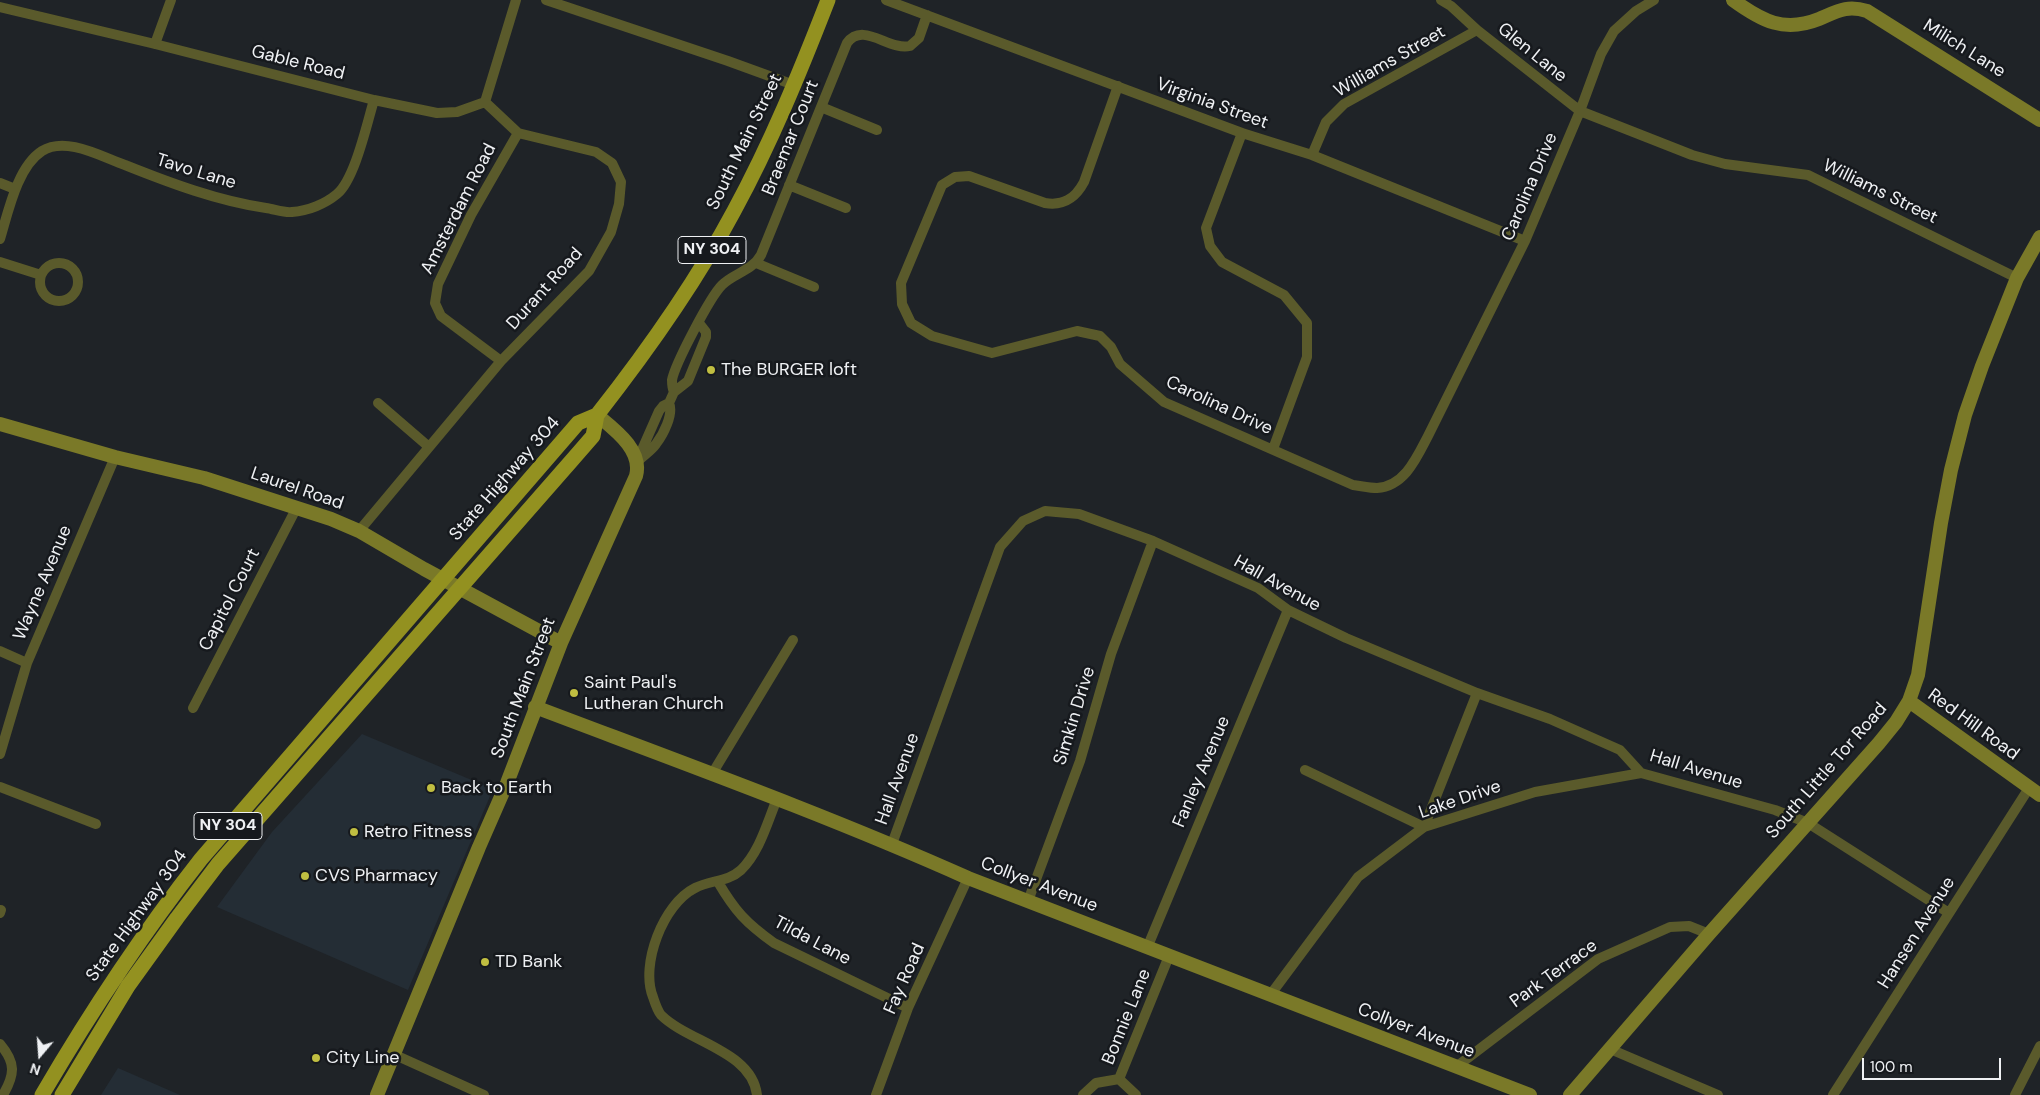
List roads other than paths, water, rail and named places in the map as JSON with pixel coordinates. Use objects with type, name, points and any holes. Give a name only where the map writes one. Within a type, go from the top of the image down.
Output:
[{"type":"main road","name":"South Main Street","points":[[597,415],[656,338],[702,268],[754,173],[794,85],[828,0]]},
{"type":"main road","name":"State Highway 304","points":[[42,1095],[111,982],[180,886],[232,821],[578,423],[597,415]]},
{"type":"main road","name":"State Highway 304","points":[[62,1095],[128,986],[197,891],[273,800],[461,589],[593,436],[597,415]]},
{"type":"street","points":[[155,44],[172,0]]},
{"type":"street","points":[[485,102],[516,0]]},
{"type":"street","points":[[546,0],[794,85]]},
{"type":"street","name":"Virginia Street","points":[[886,0],[1242,133],[1312,155],[1525,241]]},
{"type":"street","name":"Glen Lane","points":[[1442,0],[1580,111]]},
{"type":"street","name":"Carolina Drive","points":[[1118,86],[1084,182],[1078,192],[1069,200],[1057,204],[1040,202],[969,176],[955,177],[942,185],[901,283],[902,304],[911,323],[932,336],[992,353],[1077,331],[1100,336],[1111,347],[1120,364],[1164,402],[1353,485],[1378,488],[1399,480],[1412,465],[1428,436],[1525,241],[1580,111],[1601,54],[1614,31],[1636,11],[1654,0]]},
{"type":"street","name":"Milich Lane","points":[[1733,0],[1747,10],[1776,24],[1794,25],[1816,20],[1842,9],[1854,7],[1867,11],[2040,120]]},
{"type":"street","name":"Gable Road","points":[[0,7],[374,100],[437,113],[457,112],[485,102]]},
{"type":"street","name":"Braemar Court","points":[[756,264],[763,251],[845,46],[852,37],[864,34],[896,47],[910,46],[919,38],[927,15]]},
{"type":"street","name":"Williams Street","points":[[1312,155],[1326,122],[1344,104],[1477,30]]},
{"type":"street","name":"Tavo Lane","points":[[0,239],[15,189],[28,166],[42,151],[60,146],[82,149],[171,183],[250,206],[292,212],[317,207],[338,193],[351,172],[374,100]]},
{"type":"street","name":"Durant Road","points":[[360,531],[501,361],[589,271],[611,232],[619,204],[621,182],[612,163],[596,152],[518,133],[485,102]]},
{"type":"street","points":[[821,107],[877,130]]},
{"type":"street","name":"Williams Street","points":[[1580,111],[1692,155],[1725,164],[1808,175],[2017,278]]},
{"type":"street","name":"Amsterdam Road","points":[[501,361],[441,316],[435,303],[438,284],[471,215],[518,133]]},
{"type":"street","points":[[1242,133],[1206,228],[1210,246],[1222,262],[1284,295],[1307,323],[1307,357],[1273,450]]},
{"type":"street","points":[[0,183],[15,189]]},
{"type":"street","points":[[789,185],[846,208]]},
{"type":"street","name":"South Little Tor Road","points":[[1570,1095],[1896,722],[1910,701],[1918,675],[1951,470],[1965,415],[2017,278],[2040,237]]},
{"type":"street","points":[[0,262],[41,275]]},
{"type":"street","points":[[674,392],[673,377],[691,337],[712,297],[733,277],[756,264],[814,287]]},
{"type":"street","points":[[597,415],[624,440],[637,461],[652,449],[659,439],[671,413],[669,403],[674,392],[688,381],[705,341],[706,332],[699,323]]},
{"type":"street","points":[[378,403],[429,448]]},
{"type":"street","name":"Laurel Road","points":[[0,424],[115,457],[204,478],[331,519],[360,531],[442,579],[561,643]]},
{"type":"street","name":"Wayne Avenue","points":[[0,754],[27,662],[115,457]]},
{"type":"street","name":"South Main Street","points":[[377,1095],[507,783],[561,643],[636,476],[637,461]]},
{"type":"street","name":"Capitol Court","points":[[193,708],[297,507]]},
{"type":"street","name":"Hall Avenue","points":[[892,844],[1000,548],[1023,521],[1046,511],[1079,514],[1153,541],[1258,588],[1288,610],[1346,638],[1477,694],[1550,718],[1620,750],[1641,773],[1776,810],[1808,823],[1949,913]]},
{"type":"street","name":"Simkin Drive","points":[[1028,901],[1080,760],[1111,654],[1153,541]]},
{"type":"street","name":"Fanley Avenue","points":[[1147,948],[1288,610]]},
{"type":"street","points":[[712,774],[794,640]]},
{"type":"street","points":[[0,651],[27,662]]},
{"type":"street","points":[[1305,770],[1424,827],[1477,694]]},
{"type":"street","name":"Red Hill Road","points":[[1910,701],[2036,790]]},
{"type":"street","name":"Collyer Avenue","points":[[535,707],[777,799],[892,844],[968,878],[1530,1095]]},
{"type":"street","name":"Lake Drive","points":[[1271,994],[1358,877],[1424,827],[1535,792],[1641,773]]},
{"type":"street","points":[[0,787],[96,824]]},
{"type":"street","name":"Hansen Avenue","points":[[1833,1095],[1949,913],[2036,790]]},
{"type":"street","points":[[757,1095],[751,1076],[738,1062],[678,1028],[660,1013],[649,986],[651,956],[662,926],[677,903],[695,888],[718,882],[740,871],[755,852],[777,799]]},
{"type":"street","name":"Fay Road","points":[[876,1095],[908,1008],[968,878]]},
{"type":"street","name":"Tilda Lane","points":[[718,882],[733,908],[755,929],[774,943],[908,1008]]},
{"type":"street","name":"Park Terrace","points":[[1456,1067],[1598,959],[1670,927],[1689,926],[1709,934]]},
{"type":"street","name":"Bonnie Lane","points":[[1083,1095],[1096,1083],[1120,1079],[1169,956]]},
{"type":"street","points":[[0,1044],[10,1058],[12,1069],[10,1081],[3,1095]]},
{"type":"street","points":[[2016,1095],[2040,1046]]},
{"type":"street","points":[[1610,1049],[1718,1095]]},
{"type":"street","points":[[393,1054],[484,1095]]},
{"type":"street","points":[[1120,1079],[1136,1095]]},
{"type":"place","name":"The BURGER loft","points":[[711,370]]},
{"type":"place","name":"Saint Paul's Lutheran Church","points":[[574,693]]},
{"type":"place","name":"Back to Earth","points":[[431,788]]},
{"type":"place","name":"Retro Fitness","points":[[354,832]]},
{"type":"place","name":"CVS Pharmacy","points":[[305,876]]},
{"type":"place","name":"TD Bank","points":[[485,962]]},
{"type":"place","name":"City Line","points":[[316,1058]]}]
